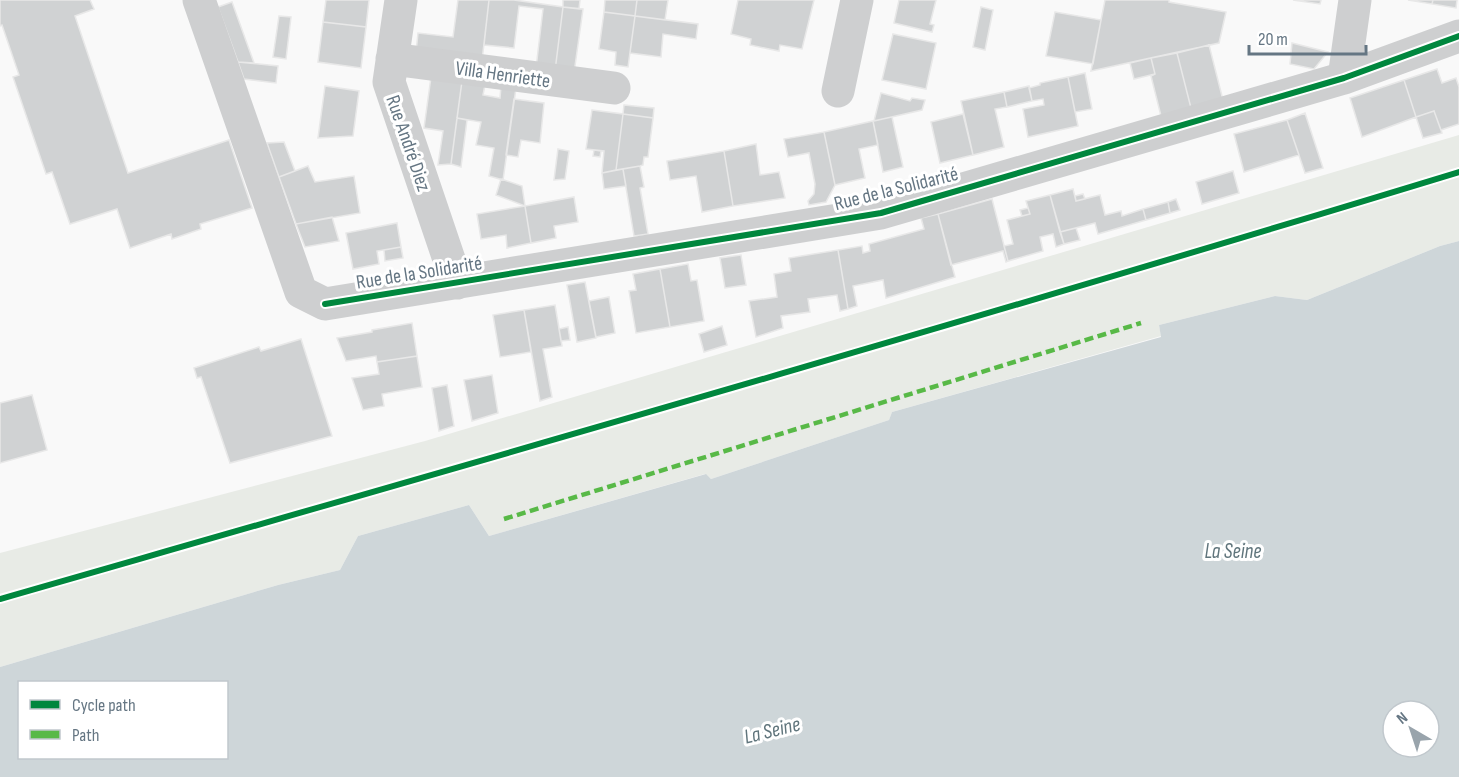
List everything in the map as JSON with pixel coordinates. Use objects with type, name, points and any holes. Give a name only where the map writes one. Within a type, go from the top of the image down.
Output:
[{"type":"street","name":"Rue de la Solidarité","points":[[199,0],[302,292],[324,304],[880,213],[1344,78],[1459,36]]},
{"type":"street","name":"Rue André Diez","points":[[401,0],[388,82],[457,283]]},
{"type":"street","points":[[838,91],[857,0]]},
{"type":"street","points":[[1344,78],[1355,0]]},
{"type":"street","name":"Villa Henriette","points":[[392,59],[614,88]]},
{"type":"shaded area","points":[[1459,135],[1459,241],[1440,246],[1307,300],[1275,296],[1159,325],[1161,336],[892,412],[889,420],[711,479],[705,474],[489,536],[469,505],[358,536],[340,570],[278,585],[0,667],[0,553],[425,441]]},
{"type":"water","name":"La Seine","points":[[1459,241],[1459,777],[0,777],[0,667],[278,585],[340,570],[358,536],[469,505],[489,536],[706,474],[711,479],[889,420],[892,412],[1161,337],[1159,325],[1275,296],[1307,300],[1440,246]]},
{"type":"building","points":[[0,0],[90,0],[94,9],[75,16],[128,173],[229,140],[252,208],[200,224],[201,229],[172,239],[171,234],[130,248],[117,209],[70,224],[52,172],[46,174],[13,77],[19,75],[2,25],[0,26]]},
{"type":"building","points":[[326,0],[369,0],[366,27],[323,22]]},
{"type":"building","points":[[458,0],[489,0],[482,61],[416,52],[418,33],[453,37]]},
{"type":"building","points":[[489,0],[514,0],[563,7],[555,71],[536,68],[543,9],[519,6],[514,48],[484,45]]},
{"type":"building","points":[[563,0],[580,0],[579,9],[563,7]]},
{"type":"building","points":[[605,0],[637,0],[635,16],[604,12]]},
{"type":"building","points":[[637,0],[668,0],[665,20],[635,16]]},
{"type":"building","points":[[738,0],[814,0],[802,49],[780,45],[779,51],[750,45],[751,39],[731,34]]},
{"type":"building","points":[[899,0],[936,0],[930,24],[934,25],[932,32],[894,23]]},
{"type":"building","points":[[1105,0],[1169,0],[1169,2],[1226,12],[1219,43],[1091,71]]},
{"type":"building","points":[[1293,0],[1321,0],[1320,4]]},
{"type":"building","points":[[1408,0],[1433,0],[1432,4]]},
{"type":"building","points":[[1433,0],[1457,0],[1456,8],[1432,4]]},
{"type":"building","points":[[232,2],[254,63],[238,62],[218,7]]},
{"type":"building","points":[[563,7],[583,9],[574,73],[555,71]]},
{"type":"building","points":[[981,7],[993,10],[985,50],[973,47]]},
{"type":"building","points":[[604,12],[635,16],[628,67],[615,65],[616,52],[599,49]]},
{"type":"building","points":[[1055,12],[1101,20],[1093,64],[1046,56]]},
{"type":"building","points":[[279,16],[291,17],[286,59],[273,57]]},
{"type":"building","points":[[635,16],[698,24],[696,39],[663,34],[661,57],[630,53]]},
{"type":"building","points":[[323,22],[366,27],[361,68],[318,62]]},
{"type":"building","points":[[893,34],[936,43],[926,89],[882,80]]},
{"type":"building","points":[[1292,43],[1328,52],[1314,69],[1290,64]]},
{"type":"building","points":[[1209,45],[1223,100],[1191,108],[1177,53]]},
{"type":"building","points":[[1177,53],[1191,108],[1161,116],[1151,76],[1155,74],[1151,58]]},
{"type":"building","points":[[1151,58],[1155,74],[1134,79],[1130,63]]},
{"type":"building","points":[[238,62],[278,66],[276,83],[244,79]]},
{"type":"building","points":[[1437,69],[1442,83],[1456,78],[1459,87],[1459,124],[1441,130],[1434,111],[1416,117],[1404,80]]},
{"type":"building","points":[[1085,73],[1092,109],[1075,112],[1068,77]]},
{"type":"building","points":[[431,77],[462,81],[451,164],[438,165],[443,131],[424,128]]},
{"type":"building","points":[[1068,77],[1078,126],[1028,137],[1023,109],[1044,105],[1043,99],[1032,101],[1029,88],[1040,85],[1040,83]]},
{"type":"building","points":[[1404,80],[1416,117],[1362,137],[1350,98]]},
{"type":"building","points":[[462,81],[485,85],[483,95],[500,98],[501,86],[516,88],[503,180],[489,176],[494,148],[476,145],[481,122],[457,118]]},
{"type":"building","points":[[325,86],[359,91],[353,136],[318,138]]},
{"type":"building","points":[[1029,86],[1032,101],[1007,107],[1004,92]]},
{"type":"building","points":[[1004,92],[1007,107],[995,109],[1004,147],[973,155],[961,101]]},
{"type":"building","points":[[881,93],[910,101],[912,98],[925,100],[922,110],[874,121]]},
{"type":"building","points":[[514,99],[544,103],[540,143],[521,140],[518,157],[506,155]]},
{"type":"building","points":[[624,105],[654,108],[653,118],[623,114]]},
{"type":"building","points":[[592,110],[623,114],[616,170],[602,173],[604,151],[586,149]]},
{"type":"building","points":[[1434,111],[1442,133],[1423,138],[1416,117]]},
{"type":"building","points":[[1305,113],[1323,168],[1305,173],[1287,120]]},
{"type":"building","points":[[623,114],[653,118],[648,157],[644,157],[643,165],[616,170]]},
{"type":"building","points":[[963,114],[973,155],[940,163],[931,122]]},
{"type":"building","points":[[892,117],[903,167],[883,172],[873,121]]},
{"type":"building","points":[[457,118],[467,120],[461,167],[451,164]]},
{"type":"building","points":[[1287,120],[1299,155],[1244,172],[1234,134]]},
{"type":"building","points":[[873,121],[878,145],[859,149],[865,178],[835,185],[824,132]]},
{"type":"building","points":[[824,132],[835,185],[826,202],[809,205],[808,201],[814,194],[815,184],[809,153],[788,157],[784,139]]},
{"type":"building","points":[[284,142],[295,171],[279,177],[267,143]]},
{"type":"building","points":[[756,144],[760,175],[779,172],[785,198],[733,206],[724,151]]},
{"type":"building","points":[[558,149],[569,151],[565,179],[554,180]]},
{"type":"building","points":[[594,150],[601,151],[600,157],[593,156]]},
{"type":"building","points":[[724,151],[733,206],[702,212],[696,176],[670,180],[667,161]]},
{"type":"building","points":[[308,166],[315,182],[354,176],[360,213],[296,224],[279,177]]},
{"type":"building","points":[[640,166],[644,187],[640,188],[648,234],[634,236],[623,169]]},
{"type":"building","points":[[623,169],[626,186],[604,189],[602,173]]},
{"type":"building","points":[[1233,171],[1239,193],[1202,204],[1196,182]]},
{"type":"building","points":[[501,179],[522,186],[525,206],[496,195]]},
{"type":"building","points":[[1073,189],[1076,201],[1100,195],[1105,215],[1121,211],[1122,216],[1143,209],[1146,220],[1098,234],[1095,223],[1060,232],[1050,195]]},
{"type":"building","points":[[1083,194],[1085,199],[1076,201],[1075,196]]},
{"type":"building","points":[[1050,195],[1064,244],[1056,247],[1053,234],[1040,237],[1043,251],[1008,261],[1004,246],[1013,244],[1007,220],[1030,214],[1026,201]]},
{"type":"building","points":[[574,197],[578,222],[554,226],[556,238],[531,243],[525,206]]},
{"type":"building","points":[[992,199],[1008,261],[1006,262],[1003,251],[951,265],[938,214]]},
{"type":"building","points":[[1176,199],[1180,210],[1170,213],[1168,202]]},
{"type":"building","points":[[1168,202],[1170,213],[1146,220],[1143,209]]},
{"type":"building","points":[[525,206],[531,243],[507,248],[506,235],[481,239],[477,214]]},
{"type":"building","points":[[1028,208],[1030,214],[1022,216],[1020,210]]},
{"type":"building","points":[[938,214],[955,277],[886,298],[883,280],[853,286],[857,306],[848,309],[838,250],[862,246],[863,253],[870,251],[869,244],[924,229],[921,218]]},
{"type":"building","points":[[332,217],[339,241],[305,247],[296,224]]},
{"type":"building","points":[[397,223],[401,247],[377,251],[379,264],[353,269],[346,233]]},
{"type":"building","points":[[1076,228],[1080,240],[1064,244],[1060,232]]},
{"type":"building","points":[[401,247],[403,258],[385,261],[384,250]]},
{"type":"building","points":[[838,250],[848,309],[840,311],[837,295],[808,299],[810,312],[781,316],[783,328],[756,337],[749,301],[777,297],[774,274],[791,271],[789,258]]},
{"type":"building","points":[[741,255],[746,285],[725,288],[720,258]]},
{"type":"building","points":[[688,264],[691,281],[697,280],[704,321],[670,327],[660,269]]},
{"type":"building","points":[[660,269],[670,327],[636,333],[629,291],[636,290],[633,274]]},
{"type":"building","points":[[585,282],[596,338],[577,342],[567,285]]},
{"type":"building","points":[[609,297],[615,333],[596,337],[589,301]]},
{"type":"building","points":[[555,305],[562,346],[543,349],[552,397],[540,401],[524,310]]},
{"type":"building","points":[[524,310],[531,352],[500,357],[493,315]]},
{"type":"building","points":[[412,323],[417,356],[377,362],[376,356],[346,361],[337,338],[372,332],[372,330]]},
{"type":"building","points":[[722,326],[727,345],[704,352],[699,334]]},
{"type":"building","points":[[568,327],[570,340],[561,341],[559,329]]},
{"type":"building","points":[[301,339],[332,436],[230,463],[201,377],[197,378],[194,368],[259,347],[261,351]]},
{"type":"building","points":[[417,356],[422,387],[382,394],[384,406],[363,410],[352,378],[379,374],[377,362]]},
{"type":"building","points":[[492,375],[498,413],[472,421],[464,380]]},
{"type":"building","points":[[447,385],[454,426],[439,431],[432,388]]},
{"type":"building","points":[[32,395],[47,450],[0,463],[0,403]]},
{"type":"marked path","points":[[504,519],[1141,323]]},
{"type":"cycle path","points":[[325,304],[881,213],[1344,78],[1459,36]]},
{"type":"cycle path","points":[[0,599],[913,335],[1459,172]]}]
